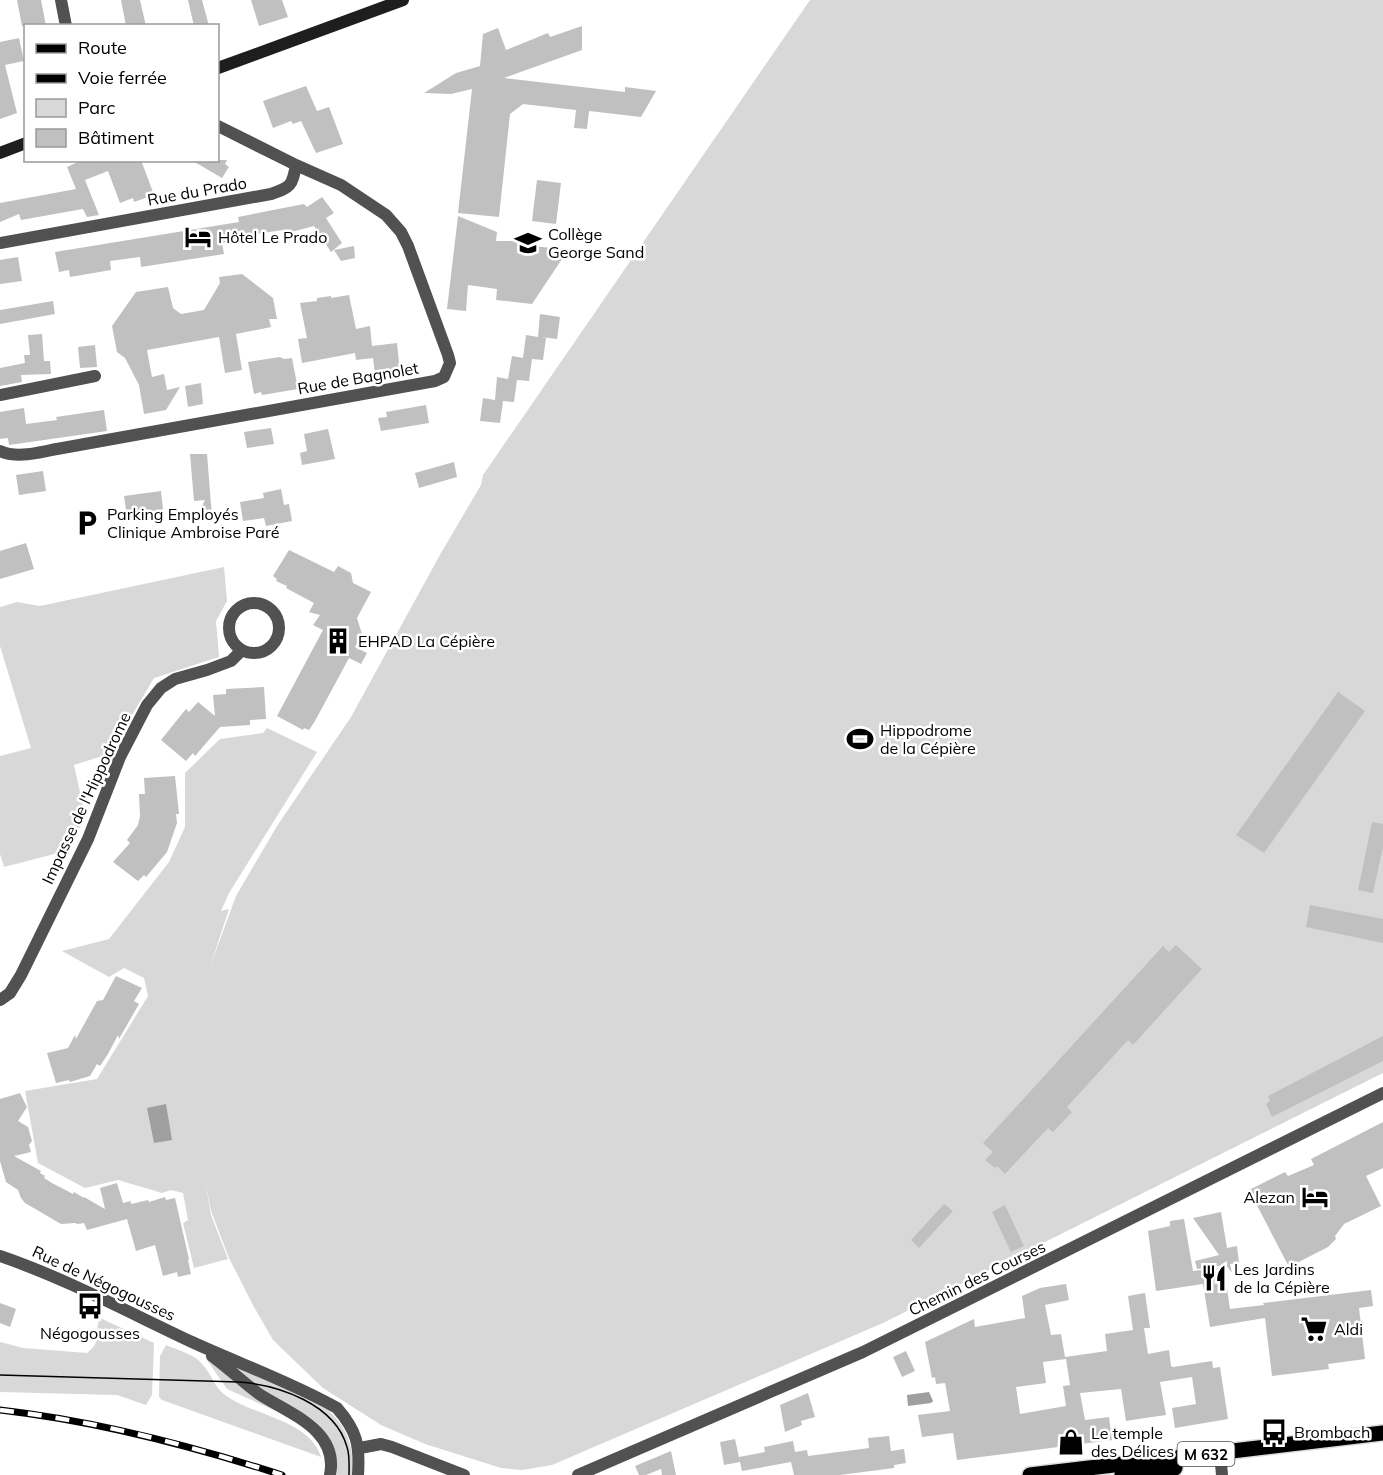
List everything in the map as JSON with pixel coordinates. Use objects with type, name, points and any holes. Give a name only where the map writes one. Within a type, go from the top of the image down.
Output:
[{"type":"main road","points":[[219,68],[403,0]]},
{"type":"main road","points":[[0,153],[24,144]]},
{"type":"main road","name":"M 632","points":[[1030,1475],[1221,1463],[1383,1433]]},
{"type":"main road","name":"M 632","points":[[1122,1475],[1383,1443]]},
{"type":"street","points":[[61,0],[66,24]]},
{"type":"street","points":[[219,126],[296,165]]},
{"type":"street","name":"Rue du Prado","points":[[0,243],[271,194],[286,189],[293,183],[296,165]]},
{"type":"street","name":"Rue de Bagnolet","points":[[0,451],[18,455],[68,447],[435,381],[444,377],[450,363],[448,355],[401,232],[386,215],[341,185],[296,165]]},
{"type":"street","points":[[0,395],[95,376]]},
{"type":"street","name":"Impasse de l'Hippodrome","points":[[253,602],[268,606],[278,617],[280,633],[272,648],[262,653],[251,654],[241,651],[229,635],[230,618],[238,607],[253,602]]},
{"type":"street","name":"Impasse de l'Hippodrome","points":[[0,1000],[10,993],[26,965],[87,839],[120,757],[147,705],[161,688],[175,679],[231,661],[241,651]]},
{"type":"street","name":"Chemin des Courses","points":[[578,1475],[863,1352],[1383,1093]]},
{"type":"street","name":"Rue de Négogousses","points":[[0,1256],[36,1268],[337,1408],[346,1418],[360,1448],[358,1475]]},
{"type":"street","name":"Rue de Négogousses","points":[[194,1343],[257,1392],[315,1428],[323,1437],[332,1457],[330,1475]]},
{"type":"street","points":[[360,1448],[381,1444],[464,1475]]},
{"type":"green space","name":"Hippodrome de la Cépière","points":[[810,0],[1383,0],[1383,1073],[883,1323],[552,1465],[522,1470],[501,1468],[425,1444],[381,1425],[323,1388],[273,1340],[229,1258],[211,1211],[205,1180],[211,1215],[228,1259],[194,1268],[183,1223],[188,1220],[183,1193],[171,1190],[162,1193],[118,1180],[85,1188],[38,1163],[25,1091],[97,1079],[148,996],[144,978],[124,968],[109,977],[62,951],[109,939],[169,862],[185,827],[185,773],[220,739],[263,733],[267,728],[317,752],[229,893],[221,911],[229,909],[210,967],[236,896],[277,826],[351,717],[481,485],[483,475]]},
{"type":"green space","points":[[224,567],[227,601],[216,621],[219,657],[154,678],[109,754],[74,765],[85,815],[70,850],[4,867],[0,854],[0,756],[31,748],[0,646],[0,607],[17,602],[40,606]]},
{"type":"green space","points":[[100,1318],[154,1343],[152,1395],[146,1405],[117,1395],[0,1392],[0,1342],[23,1348],[87,1353],[97,1340]]},
{"type":"green space","points":[[166,1345],[200,1361],[225,1395],[305,1435],[315,1445],[321,1457],[162,1400],[159,1397],[160,1356]]},
{"type":"green space","points":[[205,1357],[278,1412],[227,1389]]},
{"type":"green space","points":[[223,1358],[328,1410],[345,1431],[351,1447],[353,1475],[337,1475],[333,1445],[317,1423],[274,1400]]},
{"type":"shaded area","points":[[166,1104],[172,1140],[154,1143],[147,1108]]},
{"type":"shaded area","points":[[929,1392],[933,1401],[931,1403],[908,1406],[907,1395]]},
{"type":"building","points":[[17,0],[41,0],[46,24],[24,24],[22,26]]},
{"type":"building","points":[[121,0],[140,0],[146,24],[126,24]]},
{"type":"building","points":[[188,0],[202,0],[208,24],[194,24]]},
{"type":"building","points":[[251,0],[282,0],[288,17],[259,26]]},
{"type":"building","points":[[582,26],[582,50],[504,78],[625,92],[625,87],[656,91],[641,117],[589,111],[587,129],[574,128],[576,110],[523,104],[510,114],[499,217],[458,213],[472,89],[451,94],[424,93],[456,73],[480,66],[483,34],[498,28],[506,50],[548,33],[550,37]]},
{"type":"building","points":[[19,38],[24,61],[5,65],[17,113],[0,119],[0,42]]},
{"type":"building","points":[[306,86],[317,111],[329,107],[343,144],[316,153],[301,121],[293,124],[291,121],[273,128],[263,101]]},
{"type":"building","points":[[227,160],[225,164],[229,167],[222,178],[194,162]]},
{"type":"building","points":[[78,162],[142,162],[154,195],[134,202],[133,198],[120,203],[108,171],[85,180],[99,215],[87,217],[83,209],[21,220],[19,214],[0,222],[0,203],[76,189],[67,167]]},
{"type":"building","points":[[537,180],[561,183],[556,224],[532,221]]},
{"type":"building","points":[[322,197],[334,213],[326,218],[342,243],[331,252],[314,226],[284,234],[283,230],[242,236],[242,239],[222,243],[224,254],[141,267],[140,257],[110,261],[111,270],[70,277],[69,270],[59,272],[55,252],[239,222],[238,217],[304,204],[307,207]]},
{"type":"building","points":[[458,216],[497,232],[496,241],[517,241],[525,245],[568,250],[532,304],[496,300],[497,289],[468,285],[466,311],[447,309]]},
{"type":"building","points":[[354,246],[355,258],[341,261],[334,250]]},
{"type":"building","points":[[18,257],[22,281],[0,284],[0,260]]},
{"type":"building","points":[[242,274],[273,298],[277,319],[269,319],[271,327],[236,334],[242,370],[225,373],[219,337],[147,350],[152,377],[164,374],[167,390],[180,387],[166,410],[144,414],[139,385],[125,358],[117,352],[112,326],[136,292],[168,287],[173,308],[181,314],[204,310],[220,283],[219,277]]},
{"type":"building","points":[[349,295],[356,329],[370,326],[372,346],[397,343],[400,372],[375,375],[373,358],[356,360],[355,353],[302,363],[298,339],[307,338],[300,303],[317,301],[317,298]]},
{"type":"building","points":[[53,301],[55,314],[0,324],[0,310]]},
{"type":"building","points":[[540,314],[560,317],[557,339],[541,337],[546,338],[543,360],[532,359],[529,381],[517,380],[514,402],[503,401],[500,423],[480,421],[483,398],[495,400],[497,377],[508,379],[512,356],[523,358],[526,335],[538,337]]},
{"type":"building","points":[[42,334],[44,361],[50,361],[51,374],[21,375],[22,382],[0,386],[0,368],[25,363],[24,355],[30,355],[28,335]]},
{"type":"building","points":[[95,345],[97,367],[80,368],[78,347]]},
{"type":"building","points":[[280,357],[292,358],[298,389],[262,395],[261,392],[254,394],[248,362]]},
{"type":"building","points":[[201,383],[203,404],[188,407],[185,386]]},
{"type":"building","points":[[426,405],[429,423],[381,431],[378,418],[387,417],[386,412]]},
{"type":"building","points":[[24,408],[26,424],[104,410],[107,431],[9,445],[8,438],[0,439],[0,412]]},
{"type":"building","points":[[271,428],[274,444],[247,448],[244,432]]},
{"type":"building","points":[[328,429],[335,459],[302,465],[300,453],[307,451],[304,434]]},
{"type":"building","points":[[190,454],[207,454],[212,517],[196,518],[205,500],[194,501]]},
{"type":"building","points":[[454,462],[457,477],[419,488],[415,473]]},
{"type":"building","points":[[43,471],[46,491],[19,495],[16,475]]},
{"type":"building","points":[[281,489],[284,505],[289,504],[292,521],[266,526],[264,518],[243,521],[240,502],[264,498],[263,493]]},
{"type":"building","points":[[161,491],[163,510],[127,516],[124,496]]},
{"type":"building","points":[[26,543],[34,569],[0,579],[0,551]]},
{"type":"building","name":"EHPAD La Cépière","points":[[289,550],[334,572],[338,566],[351,573],[353,583],[371,592],[357,618],[362,634],[355,647],[367,653],[361,664],[349,658],[309,730],[304,728],[303,730],[277,716],[323,630],[313,625],[320,615],[309,612],[314,603],[286,588],[287,586],[276,581],[277,579],[273,576]]},
{"type":"building","points":[[264,687],[266,719],[250,720],[250,725],[220,727],[195,756],[193,753],[186,761],[161,740],[186,709],[189,712],[198,702],[215,716],[213,695],[226,694],[226,689]]},
{"type":"building","points":[[1338,692],[1365,711],[1264,853],[1236,835]]},
{"type":"building","points":[[175,776],[179,814],[176,814],[177,823],[167,852],[146,877],[144,875],[138,881],[113,862],[130,843],[127,840],[138,825],[139,794],[145,794],[144,778]]},
{"type":"building","points":[[1372,822],[1383,824],[1383,847],[1373,893],[1358,890]]},
{"type":"building","points":[[1310,905],[1383,919],[1383,943],[1306,927]]},
{"type":"building","points":[[1176,945],[1202,969],[1133,1045],[1128,1040],[1067,1107],[1072,1112],[1053,1132],[1048,1128],[1005,1174],[997,1166],[995,1168],[985,1160],[993,1152],[983,1143],[1163,946],[1169,952]]},
{"type":"building","points":[[116,976],[142,988],[134,1001],[139,1004],[119,1039],[118,1035],[100,1066],[97,1064],[90,1076],[70,1082],[69,1080],[56,1083],[47,1053],[68,1048],[75,1035],[76,1039],[97,1001],[103,1000]]},
{"type":"building","points":[[1383,1036],[1383,1061],[1272,1117],[1266,1104],[1270,1101],[1268,1096]]},
{"type":"building","points":[[20,1093],[27,1107],[18,1121],[28,1127],[32,1141],[29,1145],[31,1152],[14,1156],[41,1171],[44,1178],[52,1183],[105,1209],[100,1188],[117,1183],[123,1203],[131,1201],[131,1204],[148,1200],[149,1202],[165,1197],[166,1200],[175,1198],[191,1274],[178,1277],[177,1272],[163,1276],[155,1245],[136,1251],[127,1219],[87,1230],[84,1223],[61,1224],[25,1203],[18,1190],[6,1182],[0,1161],[0,1099]]},
{"type":"building","name":"Alezan","points":[[1383,1122],[1383,1168],[1366,1176],[1381,1206],[1344,1224],[1335,1236],[1336,1239],[1328,1247],[1289,1267],[1249,1190],[1285,1172],[1288,1176],[1314,1165],[1311,1159]]},
{"type":"building","points":[[944,1204],[953,1211],[919,1248],[911,1240]]},
{"type":"building","points":[[1005,1205],[1024,1246],[1011,1252],[992,1212]]},
{"type":"building","points":[[1221,1212],[1227,1248],[1237,1246],[1239,1263],[1230,1264],[1232,1273],[1226,1265],[1197,1269],[1195,1261],[1219,1255],[1193,1218]]},
{"type":"building","points":[[1184,1219],[1193,1271],[1224,1267],[1230,1309],[1371,1290],[1373,1306],[1359,1308],[1365,1359],[1328,1364],[1329,1369],[1272,1376],[1265,1318],[1210,1327],[1203,1284],[1156,1291],[1148,1231],[1170,1226],[1170,1221]]},
{"type":"building","points":[[1066,1284],[1069,1300],[1045,1305],[1051,1335],[1061,1334],[1065,1357],[1107,1351],[1105,1334],[1133,1330],[1128,1296],[1145,1293],[1150,1328],[1144,1328],[1148,1354],[1169,1350],[1173,1367],[1212,1361],[1213,1368],[1220,1367],[1228,1419],[1175,1428],[1172,1408],[1196,1404],[1192,1377],[1160,1382],[1166,1415],[1126,1421],[1121,1389],[1080,1393],[1085,1420],[1109,1417],[1112,1440],[957,1460],[953,1433],[922,1437],[918,1415],[950,1411],[945,1383],[936,1384],[935,1377],[932,1378],[925,1342],[974,1319],[975,1327],[1025,1318],[1022,1296],[1040,1288]],"holes":[[[1066,1359],[1070,1385],[1063,1386],[1066,1406],[1020,1414],[1016,1387],[1046,1383],[1043,1362]]]},
{"type":"building","points":[[0,1303],[16,1309],[10,1327],[0,1323]]},
{"type":"building","points":[[906,1351],[915,1371],[902,1377],[893,1357]]},
{"type":"building","points":[[808,1393],[815,1417],[801,1421],[802,1425],[785,1432],[780,1405]]},
{"type":"building","points":[[889,1436],[891,1451],[904,1449],[906,1463],[894,1465],[894,1468],[840,1475],[794,1475],[791,1462],[742,1471],[739,1457],[765,1452],[764,1447],[793,1441],[795,1452],[807,1450],[808,1456],[869,1448],[868,1438]]},
{"type":"building","points":[[735,1439],[740,1462],[724,1465],[720,1442]]},
{"type":"building","points":[[671,1451],[676,1475],[662,1475],[661,1469],[646,1475],[639,1475],[635,1466]]},
{"type":"tram line","points":[[0,1375],[239,1382],[271,1387],[304,1400],[331,1419],[341,1432],[347,1447],[349,1475]]},
{"type":"railway","points":[[0,1410],[107,1427],[142,1435],[282,1475]]},
{"type":"place","name":"Hôtel Le Prado","points":[[198,237]]},
{"type":"place","name":"Collège George Sand","points":[[528,243]]},
{"type":"place","name":"Parking Employés Clinique Ambroise Paré","points":[[87,523]]},
{"type":"place","name":"EHPAD La Cépière","points":[[338,641]]},
{"type":"place","name":"Hippodrome de la Cépière","points":[[860,739]]},
{"type":"place","name":"Alezan","points":[[1315,1197]]},
{"type":"place","name":"Les Jardins de la Cépière","points":[[1214,1278]]},
{"type":"place","name":"Négogousses","points":[[90,1306]]},
{"type":"place","name":"Aldi","points":[[1314,1329]]},
{"type":"place","name":"Brombach","points":[[1274,1432]]},
{"type":"place","name":"Le temple des Délices","points":[[1071,1442]]}]
